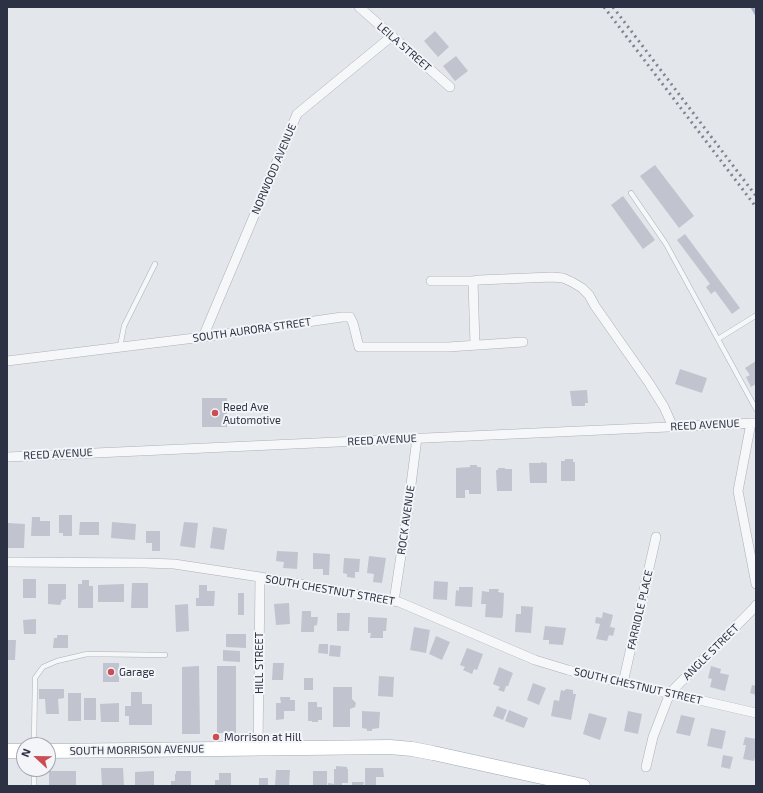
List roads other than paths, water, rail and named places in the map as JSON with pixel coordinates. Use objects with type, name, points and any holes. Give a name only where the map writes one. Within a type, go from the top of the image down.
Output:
[{"type":"main road","name":"SOUTH MORRISON AVENUE","points":[[56,751],[390,747],[433,753],[583,786]]},
{"type":"street","name":"LEILA STREET","points":[[359,7],[450,87]]},
{"type":"street","name":"NORWOOD AVENUE","points":[[203,337],[297,114],[392,36]]},
{"type":"street","points":[[431,282],[552,277],[563,278],[572,282],[582,288],[589,296],[649,383],[664,407],[673,427]]},
{"type":"street","points":[[473,281],[475,345]]},
{"type":"street","name":"SOUTH AURORA STREET","points":[[7,361],[203,337],[342,317],[350,317],[353,322],[359,346],[448,347],[523,342]]},
{"type":"street","points":[[754,423],[738,491],[756,584]]},
{"type":"street","name":"REED AVENUE","points":[[7,457],[754,423]]},
{"type":"street","name":"ROCK AVENUE","points":[[394,601],[417,438]]},
{"type":"street","name":"FARRIOLE PLACE","points":[[623,683],[656,537]]},
{"type":"street","name":"SOUTH CHESTNUT STREET","points":[[7,562],[170,564],[260,577],[399,602],[535,660],[568,670],[756,713]]},
{"type":"street","name":"HILL STREET","points":[[258,749],[260,577]]},
{"type":"street","name":"ANGLE STREET","points":[[646,767],[653,737],[670,693],[756,605]]},
{"type":"lane","points":[[631,193],[666,244],[756,408]]},
{"type":"lane","points":[[120,347],[124,326],[155,264]]},
{"type":"lane","points":[[718,339],[755,316],[756,317]]},
{"type":"lane","points":[[34,737],[35,678],[43,667],[57,661],[87,654],[165,655]]},
{"type":"waterway","points":[[752,7],[756,14]]},
{"type":"railway","points":[[604,7],[756,207]]},
{"type":"railway","points":[[613,7],[756,196]]},
{"type":"place","name":"Reed Ave Automotive","points":[[215,413]]},
{"type":"place","name":"Garage","points":[[111,672]]},
{"type":"place","name":"Morrison at Hill","points":[[216,737]]}]
